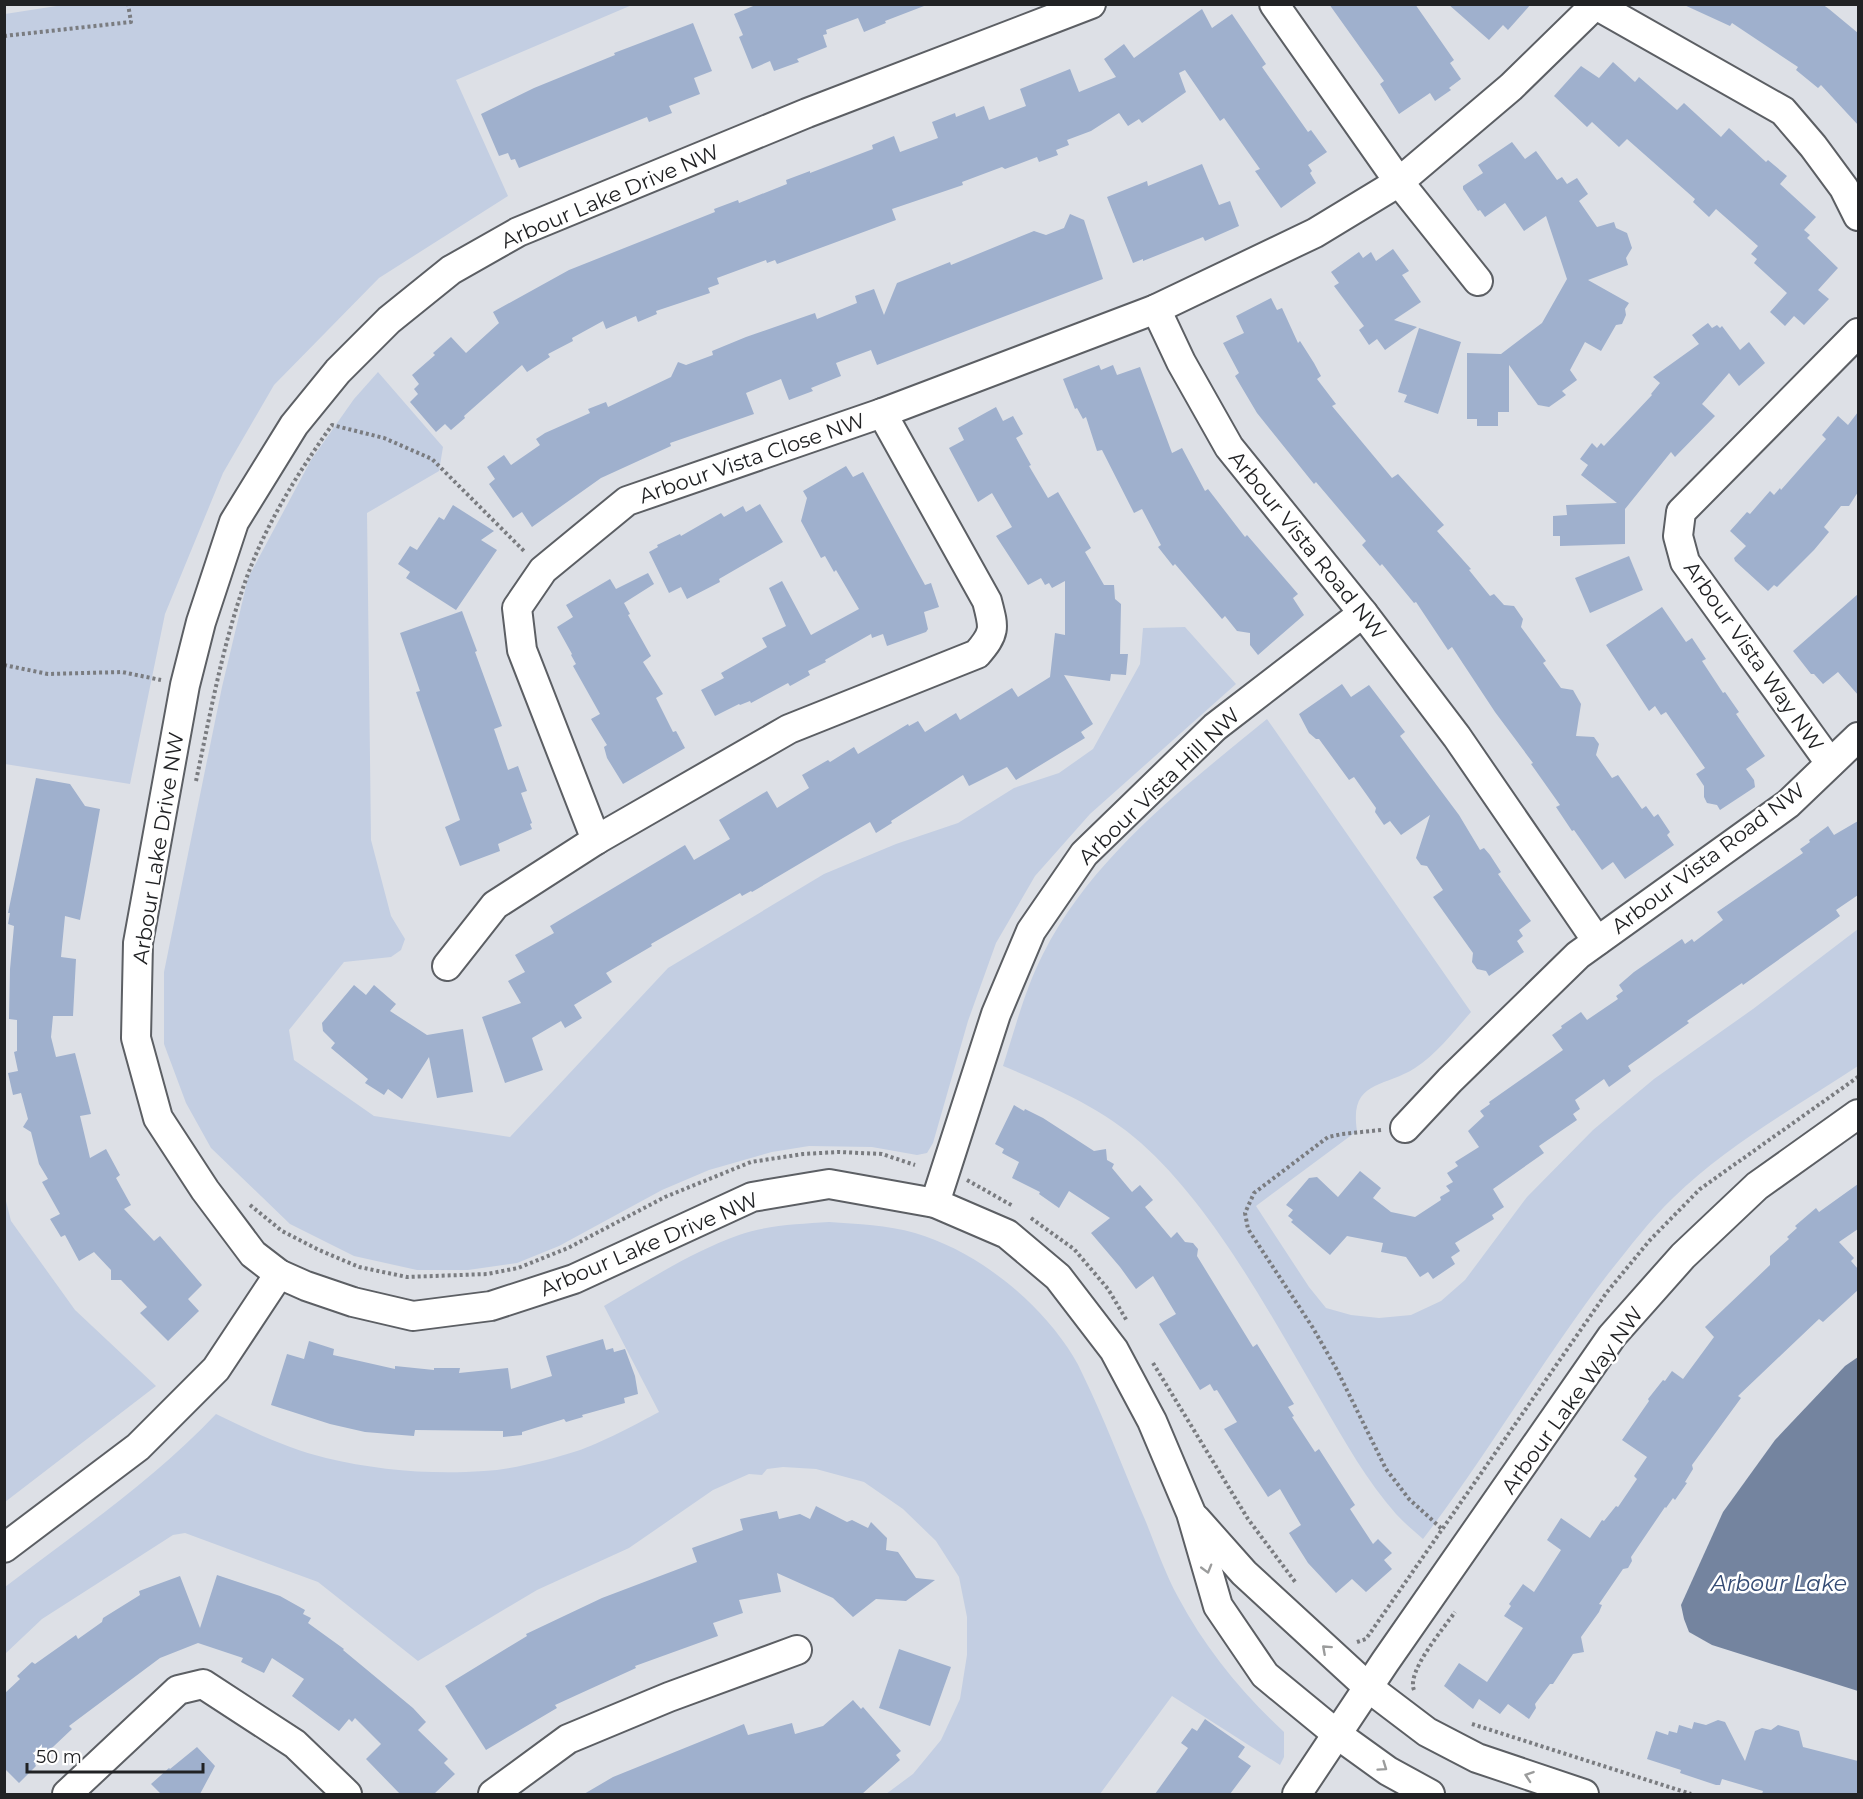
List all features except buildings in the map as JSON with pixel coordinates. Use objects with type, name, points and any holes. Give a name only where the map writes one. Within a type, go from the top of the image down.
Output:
[{"type":"street","name":"Arbour Lake Drive NW","points":[[1091,4],[807,113],[518,232],[451,270],[389,320],[338,371],[294,425],[234,522],[201,622],[185,685],[138,943],[136,1038],[158,1118],[206,1190],[253,1254],[279,1275],[353,1302],[413,1316],[491,1306],[574,1279],[752,1197],[829,1184],[934,1203],[1007,1234],[1058,1276],[1114,1350],[1152,1421],[1191,1513],[1218,1606],[1265,1675],[1338,1735],[1388,1771],[1430,1794]]},
{"type":"street","points":[[1274,4],[1399,182],[1478,281]]},
{"type":"street","points":[[1155,309],[1315,233],[1399,182],[1511,87],[1596,5],[1783,111],[1832,171],[1844,188],[1858,216]]},
{"type":"street","name":"Arbour Vista Close NW","points":[[596,840],[522,650],[517,608],[543,570],[627,501],[882,413],[1155,309]]},
{"type":"street","name":"Arbour Vista Road NW","points":[[1155,309],[1180,362],[1229,447],[1363,613],[1457,737],[1597,941],[1788,804],[1858,737]]},
{"type":"street","name":"Arbour Vista Way NW","points":[[1830,763],[1685,562],[1678,536],[1681,512],[1858,333]]},
{"type":"street","name":"Arbour Vista Close NW","points":[[447,966],[495,905],[596,840],[789,729],[977,654],[988,641],[994,625],[987,601],[882,413]]},
{"type":"street","name":"Arbour Vista Hill NW","points":[[934,1203],[996,1014],[1031,931],[1084,854],[1215,727],[1363,613]]},
{"type":"street","points":[[1405,1128],[1467,1063],[1578,955],[1597,941]]},
{"type":"street","name":"Arbour Lake Way NW","points":[[1297,1794],[1370,1688],[1385,1662],[1467,1548],[1612,1336],[1683,1256],[1757,1186],[1858,1114]]},
{"type":"street","points":[[4,1548],[138,1447],[216,1369],[279,1275]]},
{"type":"street","name":"Arbour Lake Drive NW","points":[[1191,1513],[1244,1574],[1370,1688],[1427,1732],[1477,1758],[1584,1794]]},
{"type":"street","points":[[493,1794],[568,1739],[669,1697],[797,1650]]},
{"type":"street","points":[[67,1794],[178,1690],[203,1684],[295,1744],[347,1794]]},
{"type":"path","points":[[4,36],[131,22],[128,4]]},
{"type":"path","points":[[194,792],[228,636],[244,583],[272,522],[306,463],[332,425],[384,438],[432,459],[543,570]]},
{"type":"path","points":[[4,665],[48,674],[122,672],[160,680]]},
{"type":"path","points":[[1405,1128],[1359,1131],[1328,1137],[1254,1193],[1245,1213],[1248,1229],[1313,1328],[1337,1370],[1386,1469],[1409,1499],[1467,1548]]},
{"type":"path","points":[[249,1204],[282,1231],[359,1267],[407,1277],[487,1274],[518,1268],[568,1248],[665,1197],[751,1162],[803,1154],[839,1152],[882,1154],[915,1165]]},
{"type":"path","points":[[1418,1694],[1413,1688],[1417,1669],[1455,1612]]},
{"type":"path","points":[[1466,1722],[1691,1794]]},
{"type":"shaded area","points":[[63,5],[632,5],[456,80],[508,196],[379,278],[274,385],[223,473],[165,614],[130,784],[5,764],[5,14]]},
{"type":"shaded area","points":[[378,372],[443,447],[439,471],[367,513],[371,840],[391,916],[405,939],[401,950],[391,957],[344,962],[289,1030],[294,1060],[374,1116],[510,1137],[668,968],[824,874],[896,844],[958,823],[1014,788],[1059,773],[1093,749],[1140,664],[1143,628],[1185,627],[1236,684],[1090,814],[1035,876],[996,943],[968,1021],[933,1143],[927,1153],[917,1155],[872,1147],[809,1146],[772,1152],[709,1170],[662,1190],[559,1246],[517,1263],[468,1270],[417,1270],[354,1256],[290,1224],[211,1148],[186,1103],[164,1044],[164,972],[222,687],[248,578],[311,460],[354,399]]},
{"type":"shaded area","points":[[1267,719],[1471,1012],[1431,1056],[1415,1068],[1371,1088],[1364,1094],[1358,1102],[1357,1131],[1256,1206],[1309,1287],[1326,1308],[1351,1315],[1379,1318],[1411,1315],[1441,1301],[1465,1280],[1527,1197],[1593,1130],[1654,1079],[1753,1009],[1858,929],[1858,1066],[1786,1112],[1716,1161],[1656,1216],[1584,1307],[1423,1539],[1396,1514],[1366,1475],[1241,1266],[1194,1200],[1168,1170],[1141,1143],[1110,1119],[1057,1090],[1003,1066],[1031,981],[1043,954],[1063,919],[1087,886],[1142,826]]},
{"type":"shaded area","points":[[5,1197],[11,1221],[75,1310],[156,1386],[5,1502]]},
{"type":"shaded area","points":[[829,1222],[904,1230],[938,1241],[983,1265],[1043,1316],[1076,1360],[1173,1588],[1189,1616],[1225,1669],[1284,1732],[1284,1757],[1280,1765],[1172,1696],[1100,1794],[886,1794],[913,1774],[941,1740],[960,1699],[967,1655],[967,1617],[959,1577],[936,1541],[903,1509],[864,1482],[816,1469],[783,1467],[767,1469],[762,1475],[749,1474],[713,1490],[629,1548],[537,1590],[418,1661],[318,1582],[185,1533],[173,1535],[42,1619],[5,1654],[5,1587],[141,1483],[216,1414],[298,1450],[364,1466],[444,1472],[496,1470],[531,1464],[577,1451],[659,1412],[604,1306],[687,1258],[739,1235],[772,1227]]},
{"type":"water","name":"Arbour Lake","points":[[1858,1357],[1858,1691],[1712,1645],[1689,1632],[1681,1605],[1723,1512],[1775,1440],[1845,1366]]}]
